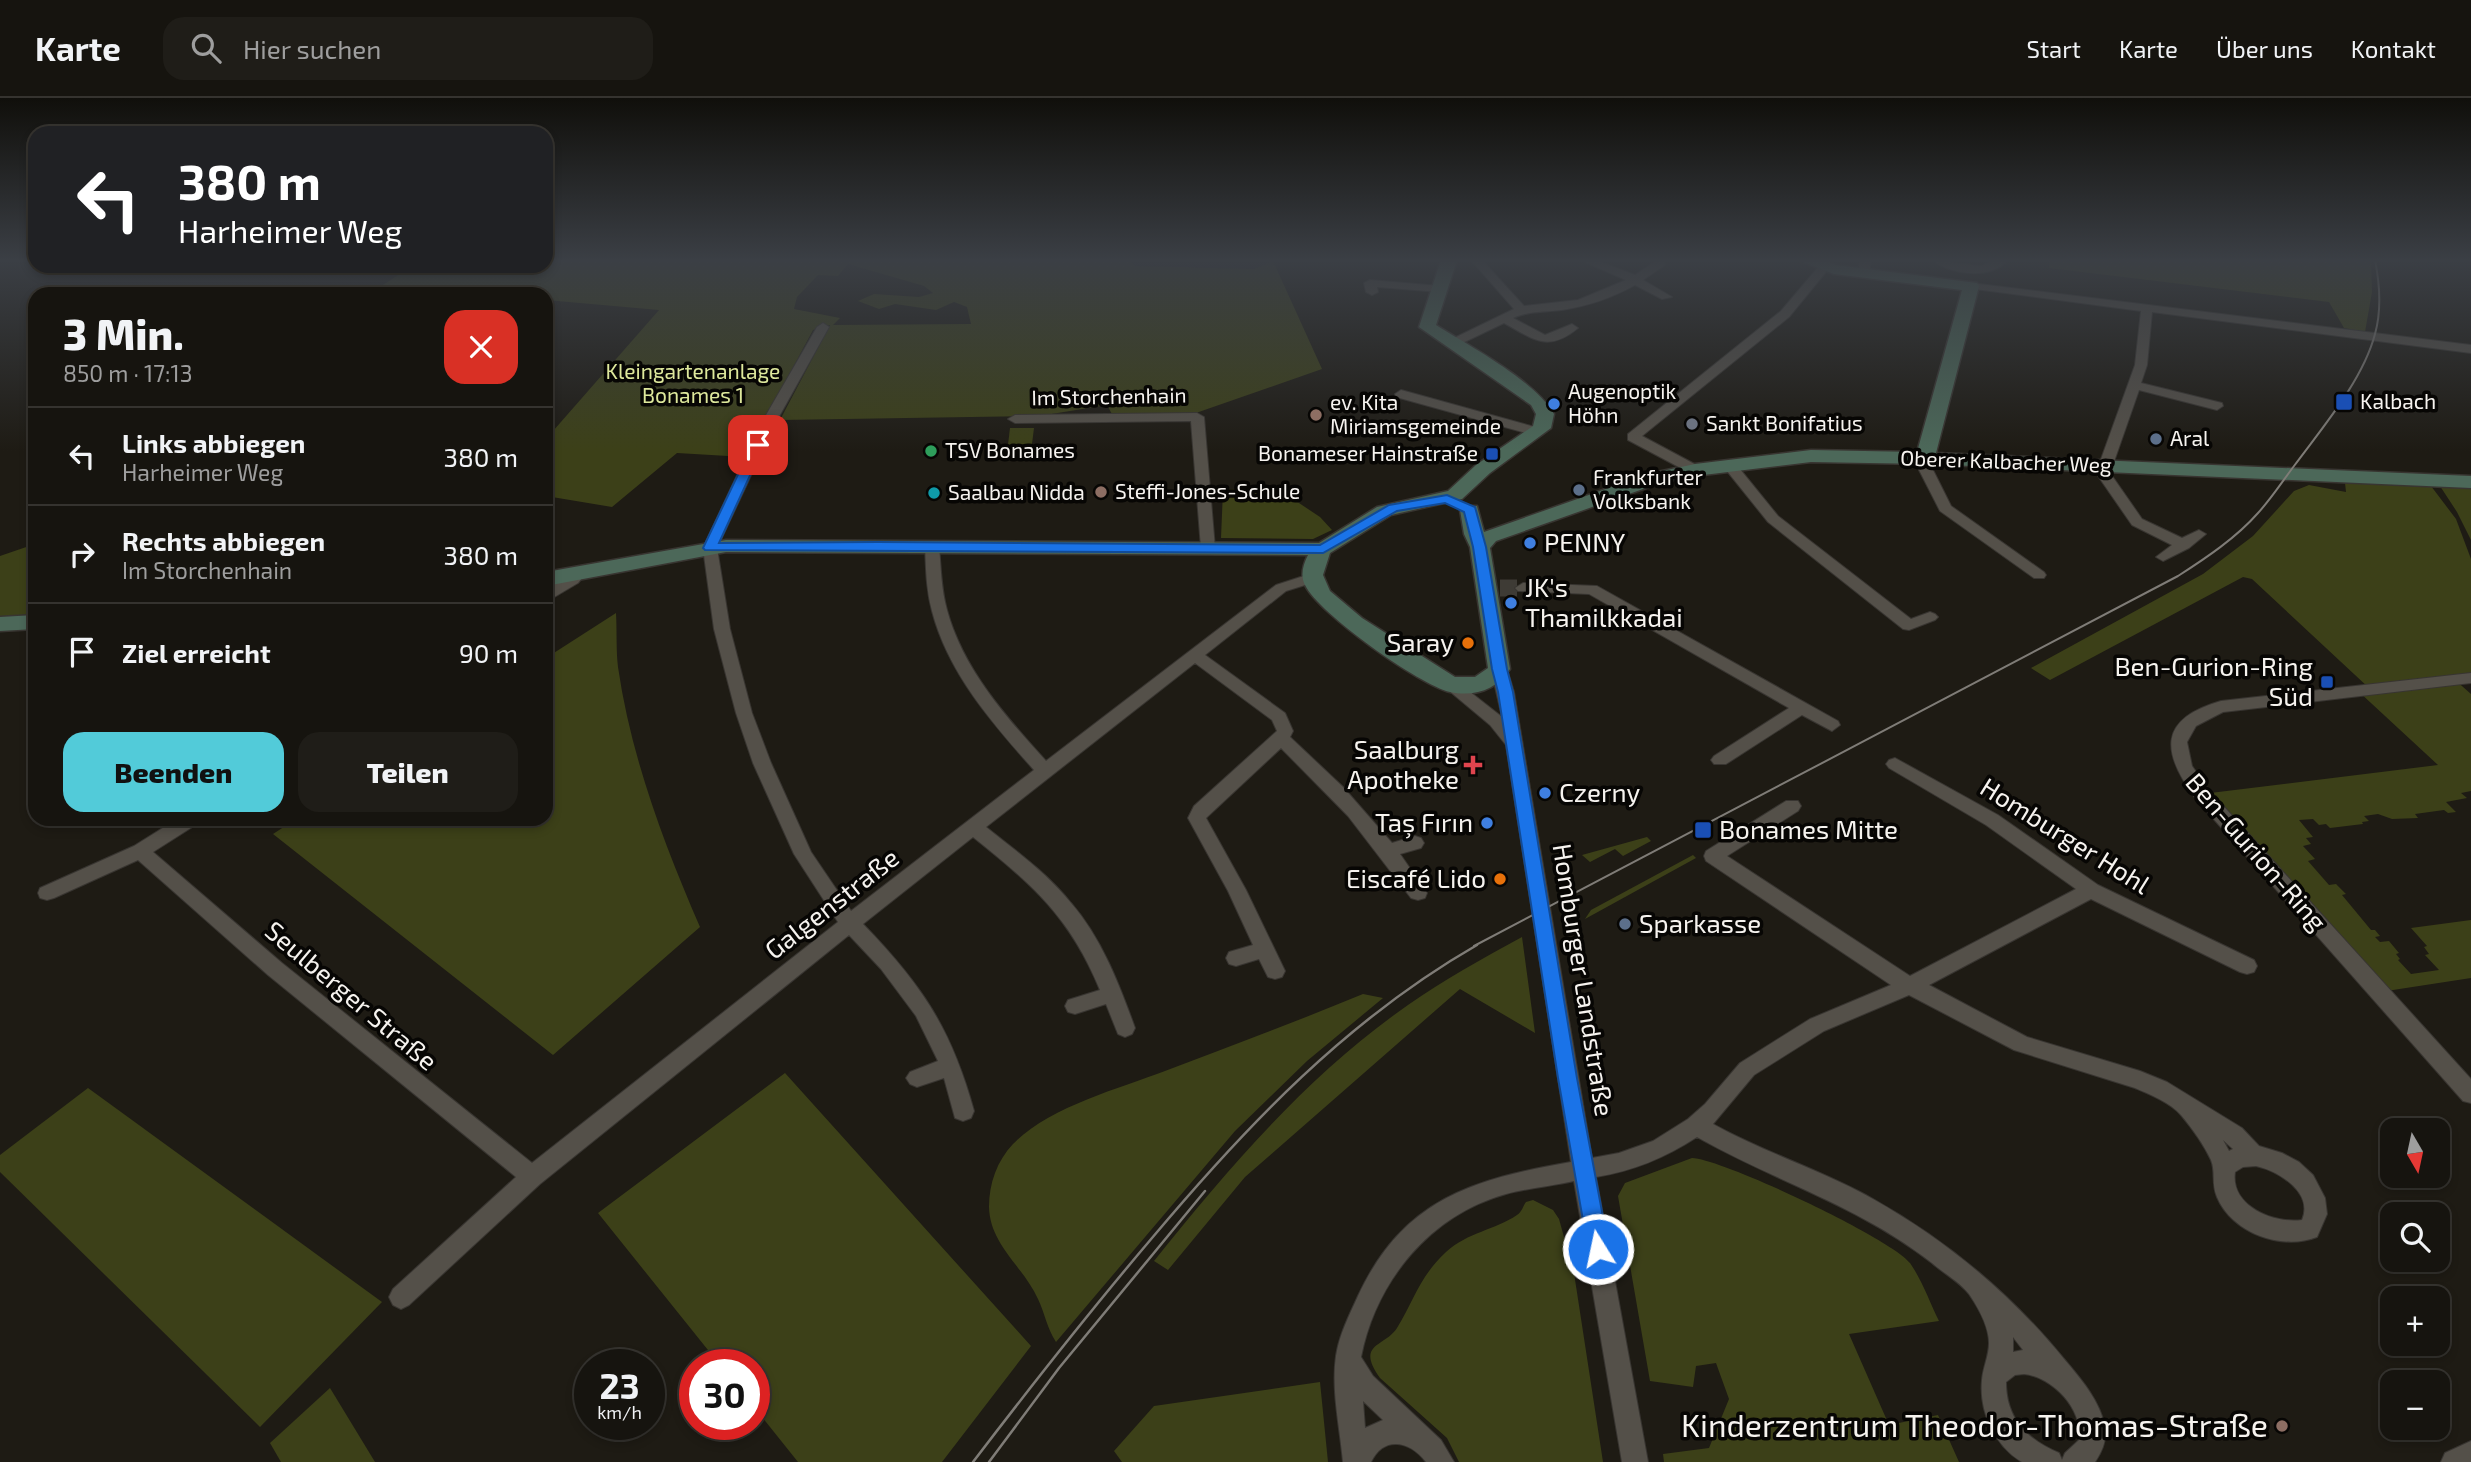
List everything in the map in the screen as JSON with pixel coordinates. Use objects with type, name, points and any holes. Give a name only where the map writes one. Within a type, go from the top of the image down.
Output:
[{"type":"street","points":[[1428,324],[1427,327],[1480,360],[1538,402],[1545,414],[1542,428],[1483,469],[1462,490],[1447,499],[1384,511],[1323,549],[1316,558],[1313,578],[1319,593],[1336,610],[1449,684],[1496,721],[1513,744]]},
{"type":"street","points":[[1452,344],[1496,324]]},
{"type":"street","points":[[1514,324],[1544,340],[1572,328]]},
{"type":"street","points":[[1695,470],[1633,437],[1773,324]]},
{"type":"street","points":[[1961,324],[1924,466],[1945,508],[2034,571],[2047,561]]},
{"type":"street","points":[[2145,324],[2141,365],[2103,466],[2103,473],[2130,516],[2183,545]]},
{"type":"street","points":[[2271,324],[2471,349]]},
{"type":"street","points":[[823,327],[769,422],[710,548],[729,661],[762,763],[780,807],[824,892],[909,987],[924,1010],[951,1066],[963,1111]]},
{"type":"street","points":[[2134,384],[2217,406]]},
{"type":"street","points":[[1401,394],[1537,432]]},
{"type":"street","name":"Im Storchenhain","points":[[1016,419],[1197,417],[1208,548]]},
{"type":"street","name":"Oberer Kalbacher Weg","points":[[1480,547],[1489,537],[1547,513],[1655,478],[1695,470],[1827,456],[2471,482]]},
{"type":"street","points":[[1730,466],[1773,519],[1909,625],[1930,617]]},
{"type":"street","name":"Oberer Kalbacher Weg","points":[[1447,499],[1470,510],[1497,518],[1547,513]]},
{"type":"street","name":"Homburger Landstraße","points":[[1470,510],[1474,534],[1493,587],[1499,669],[1503,679],[1634,1462]]},
{"type":"street","points":[[2163,557],[2199,534]]},
{"type":"street","points":[[932,546],[934,585],[950,637],[967,670],[999,719],[1044,770]]},
{"type":"street","points":[[553,578],[710,548],[932,546],[1323,549]]},
{"type":"street","points":[[553,593],[573,580],[580,572]]},
{"type":"street","name":"Galgenstraße","points":[[401,1297],[531,1177],[1044,770],[1281,587],[1313,578]]},
{"type":"street","points":[[1524,588],[1592,589],[1832,725]]},
{"type":"street","points":[[0,624],[28,622]]},
{"type":"street","points":[[1194,655],[1279,717],[1285,732],[1200,811],[1197,818],[1275,971]]},
{"type":"street","points":[[1449,684],[1480,684],[1494,677],[1499,669]]},
{"type":"street","name":"Ben-Gurion-Ring","points":[[2471,678],[2221,707],[2204,712],[2189,721],[2180,732],[2176,743],[2177,755],[2196,787],[2471,1094]]},
{"type":"street","points":[[1720,760],[1801,708]]},
{"type":"street","points":[[1281,738],[1341,794],[1389,851],[1418,893]]},
{"type":"street","name":"Homburger Hohl","points":[[1895,764],[1992,820],[2091,890],[2247,966]]},
{"type":"street","points":[[1792,806],[1713,856],[1909,986],[1936,997],[2021,1044],[2140,1080],[2188,1108],[2234,1135],[2253,1155],[2285,1166],[2311,1191],[2318,1206],[2317,1220],[2309,1229],[2298,1233],[2273,1230],[2244,1213],[2230,1199],[2223,1183],[2224,1167],[2188,1108]]},
{"type":"street","points":[[47,894],[140,851],[180,826]]},
{"type":"street","points":[[973,827],[1055,896],[1088,944],[1113,994],[1125,1028]]},
{"type":"street","points":[[1389,851],[1415,843]]},
{"type":"street","name":"Seulberger Straße","points":[[140,851],[275,969],[531,1177]]},
{"type":"street","points":[[1356,1462],[1348,1358],[1353,1334],[1377,1281],[1412,1235],[1431,1219],[1454,1204],[1505,1184],[1638,1158],[1696,1126],[1713,1111],[1746,1069],[1816,1024],[1909,986],[2091,890]]},
{"type":"street","points":[[1236,958],[1265,949]]},
{"type":"street","points":[[1075,1006],[1113,994]]},
{"type":"street","points":[[917,1078],[951,1066]]},
{"type":"street","points":[[1696,1126],[1728,1145],[1827,1187],[1877,1213],[1926,1244],[2008,1312],[2088,1410],[2094,1429],[2092,1446],[2085,1456],[2074,1462]]},
{"type":"street","points":[[2224,1167],[2231,1159],[2253,1155]]},
{"type":"street","points":[[1965,1276],[1979,1292],[1997,1325],[2001,1341],[1994,1376],[1994,1400],[1999,1419],[2011,1437],[2028,1452],[2050,1462]]},
{"type":"street","points":[[1348,1358],[1364,1385],[1432,1446],[1441,1462]]},
{"type":"street","points":[[1994,1376],[2004,1366],[2029,1360],[2046,1366],[2064,1378]]},
{"type":"street","points":[[1356,1462],[1372,1438],[1386,1431],[1402,1430],[1418,1436]]},
{"type":"street","points":[[2454,1462],[2471,1454]]},
{"type":"green space","name":"Kleingartenanlage Bonames 1","points":[[647,324],[1301,324],[1322,369],[1193,414],[1113,416],[1107,405],[1039,416],[780,420],[830,325],[813,330],[745,457],[677,453],[612,507],[553,497],[553,431]]},
{"type":"green space","points":[[2341,324],[2366,324],[2365,332],[2344,328]]},
{"type":"green space","points":[[1010,428],[1034,428],[1031,452],[1007,453]]},
{"type":"green space","points":[[2345,483],[2431,486],[2456,519],[2471,559],[2471,678],[2454,679],[2471,694],[2471,791],[2461,793],[2467,798],[2446,802],[2456,812],[2448,813],[2444,810],[2415,814],[2418,818],[2392,819],[2378,814],[2364,816],[2369,821],[2362,822],[2363,824],[2330,828],[2326,824],[2319,825],[2313,819],[2299,820],[2313,837],[2306,838],[2311,844],[2303,846],[2315,859],[2308,861],[2329,885],[2336,884],[2346,894],[2342,895],[2371,930],[2375,930],[2380,936],[2375,937],[2380,942],[2389,941],[2399,953],[2396,954],[2400,959],[2398,960],[2411,974],[2439,970],[2425,955],[2429,954],[2424,947],[2427,946],[2411,928],[2471,920],[2471,978],[2380,992],[2202,794],[2438,765],[2358,691],[2369,688],[2252,579],[2243,577],[2050,680],[2031,668],[2203,574],[2253,536],[2294,491],[2309,485],[2346,492]]},
{"type":"green space","points":[[2440,486],[2471,488],[2471,540],[2457,512]]},
{"type":"green space","points":[[1275,487],[1320,517],[1332,530],[1313,539],[1221,538],[1223,490]]},
{"type":"green space","points":[[28,546],[28,616],[0,618],[0,556]]},
{"type":"green space","points":[[616,613],[618,667],[631,734],[650,800],[700,927],[553,1055],[273,834],[285,826],[553,826],[553,654]]},
{"type":"green space","points":[[1647,837],[1651,841],[1623,856],[1615,849],[1590,862],[1582,855]]},
{"type":"green space","points":[[1693,855],[1696,858],[1585,919],[1591,910]]},
{"type":"green space","points":[[1522,937],[1535,1033],[1460,989],[1245,1177],[1168,1270],[1154,1261],[1241,1157],[1337,1061],[1408,1005]]},
{"type":"green space","points":[[1363,994],[1383,998],[1307,1061],[1235,1131],[1056,1342],[1032,1287],[1001,1244],[991,1221],[989,1207],[992,1181],[998,1165],[1013,1144],[1045,1120],[1085,1100]]},
{"type":"green space","points":[[785,1073],[1031,1346],[942,1462],[798,1462],[770,1427],[770,1349],[707,1349],[598,1213]]},
{"type":"green space","points":[[88,1088],[382,1302],[260,1427],[0,1172],[0,1155]]},
{"type":"green space","points":[[1692,1158],[1737,1171],[1806,1202],[1873,1237],[1910,1263],[1939,1321],[1849,1334],[1889,1425],[1938,1415],[1959,1462],[1664,1462],[1663,1454],[1709,1448],[1729,1399],[1716,1363],[1696,1366],[1693,1387],[1650,1381],[1618,1196],[1625,1183]]},
{"type":"green space","points":[[1533,1200],[1553,1210],[1559,1219],[1574,1273],[1603,1462],[1459,1462],[1447,1438],[1380,1378],[1373,1367],[1371,1352],[1397,1328],[1424,1279],[1446,1252],[1463,1240],[1509,1220],[1519,1214],[1526,1202]]},
{"type":"green space","points":[[1320,1382],[1328,1462],[1122,1462],[1114,1451],[1154,1406]]},
{"type":"green space","points":[[330,1388],[375,1462],[281,1462],[270,1443]]},
{"type":"tunnel","points":[[1500,588],[1523,588]]},
{"type":"tram line","points":[[1474,946],[2178,576],[2240,531],[2267,502],[2351,386],[2369,351],[2377,324]]},
{"type":"tram line","points":[[973,1462],[1129,1265],[1263,1115],[1343,1040],[1385,1006],[1477,945]]},
{"type":"tram line","points":[[989,1462],[1059,1368],[1205,1191]]},
{"type":"place","name":"Kalbach","points":[[2344,402]]},
{"type":"place","name":"Augenoptik Höhn","points":[[1554,404]]},
{"type":"place","name":"ev. Kita Miriamsgemeinde","points":[[1316,415]]},
{"type":"place","name":"Sankt Bonifatius","points":[[1692,424]]},
{"type":"place","name":"Aral","points":[[2156,439]]},
{"type":"place","name":"TSV Bonames","points":[[931,451]]},
{"type":"place","name":"Bonameser Hainstraße","points":[[1492,454]]},
{"type":"place","name":"Frankfurter Volksbank","points":[[1579,490]]},
{"type":"place","name":"Steffi-Jones-Schule","points":[[1101,492]]},
{"type":"place","name":"Saalbau Nidda","points":[[934,493]]},
{"type":"place","name":"PENNY","points":[[1530,543]]},
{"type":"place","name":"JK's Thamilkkadai","points":[[1511,603]]},
{"type":"place","name":"Saray","points":[[1468,643]]},
{"type":"place","name":"Ben-Gurion-Ring Süd","points":[[2327,682]]},
{"type":"place","name":"Saalburg Apotheke","points":[[1473,765]]},
{"type":"place","name":"Czerny","points":[[1545,793]]},
{"type":"place","name":"Taş Fırın","points":[[1487,823]]},
{"type":"place","name":"Bonames Mitte","points":[[1703,830]]},
{"type":"place","name":"Eiscafé Lido","points":[[1500,879]]},
{"type":"place","name":"Sparkasse","points":[[1625,924]]},
{"type":"place","name":"Kinderzentrum Theodor-Thomas-Straße","points":[[2282,1426]]},
{"type":"route","points":[[758,445],[710,548],[741,545],[1323,549],[1384,511],[1394,508],[1447,499],[1470,510],[1474,534],[1480,547],[1499,669],[1506,692],[1567,1078],[1598,1249]]}]
